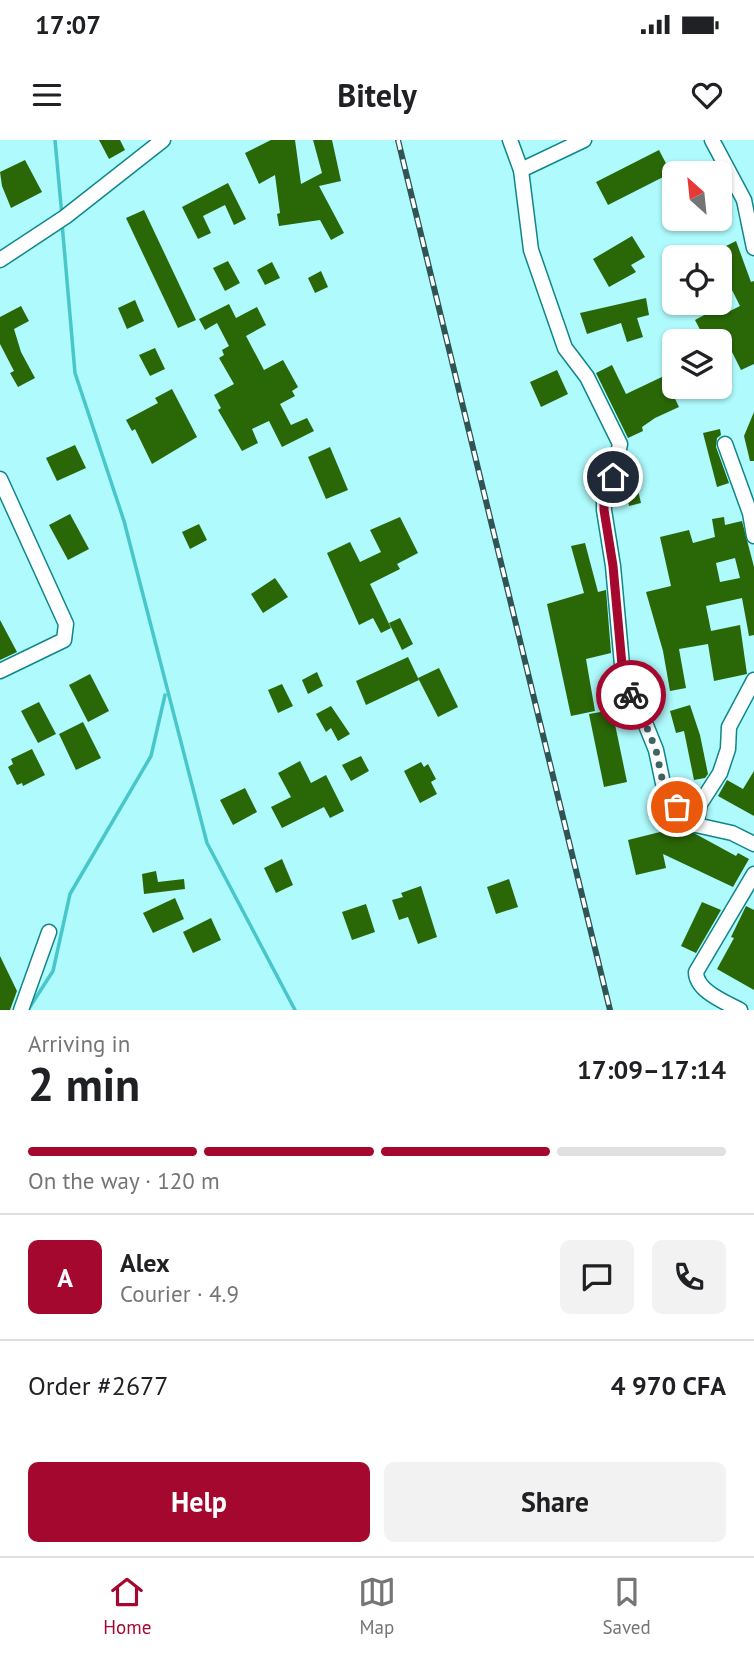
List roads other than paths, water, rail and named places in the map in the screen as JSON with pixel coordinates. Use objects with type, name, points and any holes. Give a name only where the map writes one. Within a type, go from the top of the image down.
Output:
[{"type":"street","points":[[0,260],[65,217],[163,140]]},
{"type":"street","points":[[510,140],[521,170],[531,250],[565,348],[587,377],[620,444],[613,477],[604,491],[604,510],[627,689],[639,708],[656,750],[664,788],[677,807],[695,825],[732,833],[754,844]]},
{"type":"street","points":[[521,170],[584,140]]},
{"type":"street","points":[[712,140],[744,201],[754,248]]},
{"type":"street","points":[[725,444],[750,513],[754,536]]},
{"type":"street","points":[[0,479],[66,624],[64,640],[0,671]]},
{"type":"street","points":[[695,825],[700,804],[720,773],[728,749],[730,727],[754,680]]},
{"type":"street","points":[[740,1010],[704,989],[695,977],[754,874]]},
{"type":"street","points":[[21,1010],[49,932]]},
{"type":"waterway","points":[[55,140],[62,216]]},
{"type":"waterway","points":[[62,223],[75,373],[124,521],[207,843],[295,1010]]},
{"type":"waterway","points":[[28,1010],[53,971],[70,894],[151,756],[165,695]]},
{"type":"railway","points":[[398,140],[610,1010]]}]
